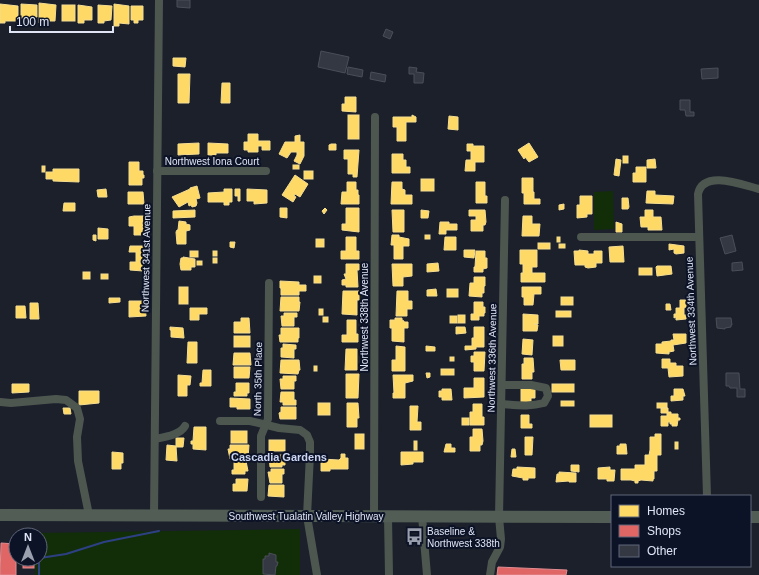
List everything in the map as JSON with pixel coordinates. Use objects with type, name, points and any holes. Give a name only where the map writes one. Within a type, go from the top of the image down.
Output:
[{"type":"highway","name":"Southwest Tualatin Valley Highway","points":[[0,515],[611,517]]},
{"type":"street","name":"Northwest 341st Avenue","points":[[154,516],[159,0]]},
{"type":"street","name":"Northwest 338th Avenue","points":[[374,517],[375,117]]},
{"type":"street","name":"Northwest Iona Court","points":[[157,171],[266,172]]},
{"type":"street","name":"Northwest 334th Avenue","points":[[707,495],[698,194],[700,187],[706,182],[718,180],[759,189]]},
{"type":"street","name":"Northwest 336th Avenue","points":[[490,575],[492,562],[500,547],[501,539],[499,517],[505,200]]},
{"type":"street","points":[[581,237],[699,237]]},
{"type":"street","name":"North 35th Place","points":[[261,497],[261,436],[268,413],[269,283]]},
{"type":"street","points":[[502,385],[538,386],[546,388],[548,396],[544,403],[536,405],[502,404]]},
{"type":"street","points":[[0,402],[56,399],[66,400],[77,408],[80,419],[77,437],[78,460],[89,515]]},
{"type":"street","points":[[220,421],[250,421],[284,429],[300,430],[309,438],[310,454],[307,516],[317,575]]},
{"type":"street","points":[[155,439],[169,436],[183,430],[185,426]]},
{"type":"street","points":[[388,516],[389,575]]},
{"type":"street","points":[[422,516],[428,575]]},
{"type":"green space","points":[[613,191],[614,229],[594,230],[594,192]]},
{"type":"green space","points":[[300,529],[300,575],[35,575],[35,567],[48,567],[48,533]]},
{"type":"building: Homes","points":[[39,3],[56,5],[55,21],[44,21],[44,23],[39,23]]},
{"type":"building: Homes","points":[[0,4],[18,6],[18,21],[5,21],[5,23],[0,23]]},
{"type":"building: Homes","points":[[21,4],[37,5],[37,17],[21,18]]},
{"type":"building: Homes","points":[[114,4],[129,6],[129,24],[119,23],[119,26],[114,26]]},
{"type":"building: Homes","points":[[62,5],[75,5],[75,21],[62,21]]},
{"type":"building: Homes","points":[[78,5],[92,7],[92,20],[84,20],[84,23],[78,23]]},
{"type":"building: Homes","points":[[98,5],[112,6],[111,20],[104,21],[104,23],[98,23]]},
{"type":"building: Homes","points":[[131,6],[143,6],[143,20],[138,20],[138,23],[134,23],[134,20],[131,20]]},
{"type":"building: Homes","points":[[173,58],[186,58],[185,67],[173,66]]},
{"type":"building: Homes","points":[[178,74],[190,74],[189,103],[178,103]]},
{"type":"building: Homes","points":[[222,83],[230,83],[230,103],[221,103]]},
{"type":"building: Homes","points":[[345,97],[356,97],[356,112],[342,111],[342,104],[345,104]]},
{"type":"building: Homes","points":[[348,115],[359,115],[359,139],[348,139]]},
{"type":"building: Homes","points":[[412,115],[416,117],[416,122],[406,122],[406,141],[397,141],[397,127],[393,127],[393,117],[412,117]]},
{"type":"building: Homes","points":[[449,116],[458,117],[458,130],[448,129]]},
{"type":"building: Homes","points":[[248,134],[258,134],[258,141],[270,141],[270,150],[262,150],[262,146],[258,146],[258,152],[248,152],[248,150],[244,150],[244,142],[248,142]]},
{"type":"building: Homes","points":[[300,135],[300,142],[304,142],[304,156],[300,164],[294,161],[297,152],[291,152],[287,158],[279,154],[285,142],[295,142],[295,136]]},
{"type":"building: Homes","points":[[199,143],[199,154],[178,155],[178,144]]},
{"type":"building: Homes","points":[[208,143],[228,144],[228,153],[208,155]]},
{"type":"building: Homes","points":[[529,143],[538,157],[529,162],[525,157],[524,159],[518,150]]},
{"type":"building: Homes","points":[[336,144],[336,150],[329,150],[329,145]]},
{"type":"building: Homes","points":[[467,144],[473,144],[473,146],[484,146],[484,162],[475,162],[475,171],[465,171],[466,160],[471,160],[471,151],[467,151]]},
{"type":"building: Homes","points":[[344,150],[359,150],[357,177],[353,177],[353,174],[348,174],[348,159],[344,159]]},
{"type":"building: Homes","points":[[392,154],[403,154],[403,160],[406,160],[406,167],[410,167],[410,173],[392,173]]},
{"type":"building: Homes","points":[[623,156],[628,156],[628,163],[623,163]]},
{"type":"building: Homes","points":[[616,159],[621,160],[619,176],[614,175]]},
{"type":"building: Homes","points":[[655,159],[656,168],[647,168],[647,160]]},
{"type":"building: Homes","points":[[129,162],[139,162],[139,171],[143,171],[144,175],[144,178],[142,178],[142,185],[129,185]]},
{"type":"building: Homes","points":[[293,165],[299,165],[299,169],[293,169]]},
{"type":"building: Homes","points":[[42,166],[45,166],[45,172],[42,172]]},
{"type":"building: Homes","points":[[636,167],[646,167],[646,182],[633,182],[633,173],[636,173]]},
{"type":"building: Homes","points":[[53,169],[79,169],[79,182],[53,181],[53,179],[46,179],[46,172],[53,172]]},
{"type":"building: Homes","points":[[304,171],[313,171],[313,179],[304,179]]},
{"type":"building: Homes","points":[[295,175],[308,184],[300,197],[295,194],[294,196],[296,197],[293,202],[282,195]]},
{"type":"building: Homes","points":[[522,178],[533,178],[534,199],[540,199],[540,204],[524,204]]},
{"type":"building: Homes","points":[[421,179],[434,179],[434,191],[421,191]]},
{"type":"building: Homes","points":[[347,182],[356,182],[356,190],[358,190],[359,195],[359,204],[341,204],[342,192],[347,192]]},
{"type":"building: Homes","points":[[392,182],[402,182],[402,189],[405,190],[405,195],[412,195],[412,204],[391,204]]},
{"type":"building: Homes","points":[[476,182],[485,182],[485,196],[487,196],[487,203],[476,203]]},
{"type":"building: Homes","points":[[197,186],[200,198],[196,199],[196,206],[189,206],[188,202],[179,207],[172,197]]},
{"type":"building: Homes","points":[[106,189],[107,197],[98,197],[97,190]]},
{"type":"building: Homes","points":[[224,189],[232,189],[232,202],[229,202],[229,205],[224,205],[224,202],[208,202],[208,193],[224,192]]},
{"type":"building: Homes","points":[[235,189],[240,189],[240,201],[238,201],[238,196],[235,196]]},
{"type":"building: Homes","points":[[247,189],[267,190],[267,203],[254,204],[254,201],[247,201]]},
{"type":"building: Homes","points":[[647,191],[655,191],[655,195],[674,196],[673,204],[646,203]]},
{"type":"building: Homes","points":[[128,192],[143,192],[144,204],[128,204]]},
{"type":"building: Homes","points":[[580,196],[592,196],[592,214],[587,214],[587,217],[577,218],[577,205],[580,205]]},
{"type":"building: Homes","points":[[622,198],[628,198],[628,209],[622,209]]},
{"type":"building: Homes","points":[[64,203],[75,203],[75,211],[63,211]]},
{"type":"building: Homes","points":[[564,204],[564,209],[559,210],[559,205]]},
{"type":"building: Homes","points":[[280,208],[287,208],[287,218],[280,217]]},
{"type":"building: Homes","points":[[325,208],[327,210],[324,214],[322,211]]},
{"type":"building: Homes","points":[[346,208],[359,208],[359,232],[342,230],[342,224],[346,224]]},
{"type":"building: Homes","points":[[195,210],[195,217],[173,218],[173,211]]},
{"type":"building: Homes","points":[[392,210],[404,210],[404,232],[393,232]]},
{"type":"building: Homes","points":[[421,210],[429,211],[428,218],[421,218]]},
{"type":"building: Homes","points":[[469,210],[485,210],[486,222],[485,225],[483,225],[483,231],[471,231],[471,220],[476,220],[476,216],[469,216]]},
{"type":"building: Homes","points":[[645,210],[653,210],[653,217],[661,217],[662,230],[648,230],[648,227],[641,227],[640,217],[645,217]]},
{"type":"building: Homes","points":[[144,216],[144,235],[134,235],[134,226],[129,226],[129,217]]},
{"type":"building: Homes","points":[[523,216],[532,216],[532,224],[540,224],[539,236],[522,236]]},
{"type":"building: Homes","points":[[179,221],[186,222],[186,224],[190,225],[190,230],[186,231],[186,244],[177,244],[176,232],[178,230]]},
{"type":"building: Homes","points":[[440,222],[457,224],[457,230],[446,230],[446,234],[439,234]]},
{"type":"building: Homes","points":[[616,222],[622,224],[622,232],[616,232]]},
{"type":"building: Homes","points":[[98,228],[108,229],[108,239],[98,239]]},
{"type":"building: Homes","points":[[93,235],[96,235],[96,241],[93,240]]},
{"type":"building: Homes","points":[[392,235],[399,235],[399,237],[409,239],[409,246],[403,246],[403,259],[394,259],[394,245],[391,245]]},
{"type":"building: Homes","points":[[425,235],[430,235],[430,239],[425,239]]},
{"type":"building: Homes","points":[[346,237],[356,237],[356,251],[359,251],[359,259],[341,259],[341,251],[346,251]]},
{"type":"building: Homes","points":[[445,237],[456,237],[456,250],[444,250]]},
{"type":"building: Homes","points":[[557,237],[560,237],[560,242],[557,242]]},
{"type":"building: Homes","points":[[316,239],[324,239],[324,247],[316,247]]},
{"type":"building: Homes","points":[[230,242],[235,242],[234,248],[230,247]]},
{"type":"building: Homes","points":[[538,243],[550,243],[550,249],[538,249]]},
{"type":"building: Homes","points":[[559,244],[565,244],[565,248],[559,248]]},
{"type":"building: Homes","points":[[669,244],[684,246],[684,253],[676,254],[674,253],[674,249],[669,250]]},
{"type":"building: Homes","points":[[130,246],[146,246],[143,271],[130,270],[130,262],[136,262],[136,252],[129,252]]},
{"type":"building: Homes","points":[[623,246],[624,262],[610,262],[609,247]]},
{"type":"building: Homes","points":[[464,250],[475,250],[474,258],[464,257]]},
{"type":"building: Homes","points":[[520,250],[537,250],[537,267],[532,267],[532,273],[545,273],[545,282],[521,282],[523,264],[520,264]]},
{"type":"building: Homes","points":[[190,251],[198,251],[198,257],[190,257]]},
{"type":"building: Homes","points":[[213,251],[217,251],[217,256],[213,256]]},
{"type":"building: Homes","points":[[476,251],[485,251],[487,268],[483,269],[483,272],[474,272]]},
{"type":"building: Homes","points":[[574,251],[588,251],[588,254],[594,254],[594,251],[602,251],[602,263],[596,263],[596,267],[588,268],[585,267],[585,265],[575,265]]},
{"type":"building: Homes","points":[[181,258],[195,259],[195,267],[191,267],[191,270],[181,270],[180,264]]},
{"type":"building: Homes","points":[[213,258],[217,258],[217,263],[213,263]]},
{"type":"building: Homes","points":[[197,261],[202,261],[202,265],[197,265]]},
{"type":"building: Homes","points":[[438,263],[439,271],[427,272],[427,264]]},
{"type":"building: Homes","points":[[346,264],[359,264],[359,270],[357,270],[358,287],[346,287],[346,285],[342,285],[342,280],[346,279],[344,274],[346,274]]},
{"type":"building: Homes","points":[[392,264],[412,264],[412,276],[403,277],[403,286],[393,286]]},
{"type":"building: Homes","points":[[657,266],[671,266],[672,274],[657,276]]},
{"type":"building: Homes","points":[[639,268],[652,268],[652,275],[639,275]]},
{"type":"building: Homes","points":[[83,272],[90,272],[90,279],[83,279]]},
{"type":"building: Homes","points":[[101,274],[108,274],[108,279],[101,279]]},
{"type":"building: Homes","points":[[314,276],[321,276],[321,283],[314,283]]},
{"type":"building: Homes","points":[[474,277],[485,277],[484,293],[482,293],[482,297],[469,296],[470,283],[474,283]]},
{"type":"building: Homes","points":[[280,281],[299,282],[299,285],[306,285],[306,291],[299,291],[299,295],[281,295]]},
{"type":"building: Homes","points":[[179,287],[188,287],[188,304],[179,304]]},
{"type":"building: Homes","points":[[522,287],[541,287],[541,294],[534,294],[533,305],[524,305]]},
{"type":"building: Homes","points":[[436,289],[437,296],[427,296],[427,290]]},
{"type":"building: Homes","points":[[447,289],[458,289],[458,297],[447,297]]},
{"type":"building: Homes","points":[[343,291],[359,291],[359,300],[357,300],[357,315],[342,314]]},
{"type":"building: Homes","points":[[397,291],[408,291],[408,301],[412,301],[412,309],[407,309],[407,316],[396,316]]},
{"type":"building: Homes","points":[[281,297],[299,297],[299,311],[280,311]]},
{"type":"building: Homes","points":[[561,297],[573,297],[573,305],[561,305]]},
{"type":"building: Homes","points":[[109,298],[120,298],[120,302],[109,303]]},
{"type":"building: Homes","points":[[680,300],[686,300],[684,315],[686,315],[686,319],[676,320],[676,317],[674,318],[674,314],[676,314],[676,308],[680,308]]},
{"type":"building: Homes","points":[[129,301],[145,301],[146,316],[129,317]]},
{"type":"building: Homes","points":[[474,302],[483,302],[483,307],[485,307],[484,316],[479,316],[479,320],[471,320],[471,314],[474,314]]},
{"type":"building: Homes","points":[[30,303],[38,303],[39,319],[30,319]]},
{"type":"building: Homes","points":[[666,304],[670,304],[671,310],[666,310]]},
{"type":"building: Homes","points":[[16,306],[25,306],[26,318],[16,318]]},
{"type":"building: Homes","points":[[190,308],[207,308],[207,314],[199,314],[199,320],[190,320]]},
{"type":"building: Homes","points":[[319,309],[323,309],[323,315],[319,315]]},
{"type":"building: Homes","points":[[556,311],[571,311],[571,317],[556,317]]},
{"type":"building: Homes","points":[[284,313],[297,313],[297,317],[294,317],[294,326],[282,326],[281,316],[284,316]]},
{"type":"building: Homes","points":[[523,314],[538,315],[538,324],[534,324],[538,325],[537,331],[523,331]]},
{"type":"building: Homes","points":[[458,315],[465,315],[465,323],[458,323]]},
{"type":"building: Homes","points":[[450,316],[457,316],[457,323],[450,323]]},
{"type":"building: Homes","points":[[323,317],[328,317],[328,322],[323,322]]},
{"type":"building: Homes","points":[[241,318],[249,318],[250,333],[234,333],[234,322],[241,322]]},
{"type":"building: Homes","points":[[395,318],[402,318],[404,322],[408,322],[408,328],[404,328],[404,342],[392,341],[392,328],[390,328],[390,320],[395,320]]},
{"type":"building: Homes","points":[[347,320],[356,320],[356,334],[358,334],[358,342],[342,342],[342,335],[347,335]]},
{"type":"building: Homes","points":[[170,327],[183,328],[184,338],[171,337]]},
{"type":"building: Homes","points":[[456,327],[465,327],[466,333],[456,334]]},
{"type":"building: Homes","points":[[474,327],[484,327],[484,347],[476,347],[476,349],[465,350],[465,346],[472,346]]},
{"type":"building: Homes","points":[[281,328],[299,328],[298,342],[280,342],[279,335],[281,335]]},
{"type":"building: Homes","points":[[673,334],[686,334],[686,343],[673,345],[674,351],[669,352],[669,354],[656,353],[656,344],[662,344],[662,342],[674,340]]},
{"type":"building: Homes","points":[[234,336],[250,336],[250,347],[234,347]]},
{"type":"building: Homes","points":[[553,336],[563,336],[563,346],[553,346]]},
{"type":"building: Homes","points":[[523,339],[533,340],[532,355],[522,354]]},
{"type":"building: Homes","points":[[188,342],[197,342],[197,363],[187,363]]},
{"type":"building: Homes","points":[[283,344],[296,345],[296,349],[294,349],[294,358],[281,357],[281,348],[283,348]]},
{"type":"building: Homes","points":[[396,346],[405,347],[405,371],[392,371],[392,360],[396,360]]},
{"type":"building: Homes","points":[[426,346],[435,347],[435,351],[426,351]]},
{"type":"building: Homes","points":[[346,349],[357,349],[357,370],[345,370]]},
{"type":"building: Homes","points":[[474,352],[485,352],[484,371],[474,371],[474,362],[471,362],[471,356],[474,356]]},
{"type":"building: Homes","points":[[234,353],[250,353],[251,365],[233,365]]},
{"type":"building: Homes","points":[[450,357],[454,357],[454,361],[450,361]]},
{"type":"building: Homes","points":[[524,358],[533,358],[534,372],[532,372],[532,379],[522,379],[522,364],[524,364]]},
{"type":"building: Homes","points":[[662,359],[670,359],[670,363],[676,363],[676,366],[683,366],[683,376],[669,377],[668,368],[662,368]]},
{"type":"building: Homes","points":[[281,360],[299,360],[300,370],[298,374],[280,373]]},
{"type":"building: Homes","points":[[560,360],[575,360],[575,370],[561,370]]},
{"type":"building: Homes","points":[[314,366],[317,366],[317,371],[314,371]]},
{"type":"building: Homes","points":[[234,367],[250,367],[249,378],[234,378]]},
{"type":"building: Homes","points":[[441,369],[454,369],[454,375],[441,375]]},
{"type":"building: Homes","points":[[203,370],[211,370],[211,386],[200,386],[200,383],[202,383]]},
{"type":"building: Homes","points":[[426,373],[430,373],[430,377],[427,378]]},
{"type":"building: Homes","points":[[346,374],[359,374],[358,398],[346,398]]},
{"type":"building: Homes","points":[[178,375],[191,376],[190,385],[187,385],[187,396],[178,396]]},
{"type":"building: Homes","points":[[393,375],[413,375],[413,381],[405,383],[405,398],[393,398]]},
{"type":"building: Homes","points":[[283,376],[296,376],[296,381],[294,381],[294,389],[281,389],[280,379],[283,379]]},
{"type":"building: Homes","points":[[474,378],[484,378],[484,397],[464,398],[464,388],[474,388]]},
{"type":"building: Homes","points":[[236,383],[249,383],[249,393],[247,393],[247,396],[234,396],[234,392],[236,392]]},
{"type":"building: Homes","points":[[12,384],[29,384],[29,392],[12,393]]},
{"type":"building: Homes","points":[[552,384],[574,384],[574,392],[552,392]]},
{"type":"building: Homes","points":[[521,388],[535,388],[535,398],[531,398],[531,404],[521,404]]},
{"type":"building: Homes","points":[[442,389],[451,389],[452,400],[442,400],[442,397],[439,397],[439,391],[442,391]]},
{"type":"building: Homes","points":[[674,389],[683,389],[685,396],[683,396],[683,400],[671,401],[671,396],[674,396]]},
{"type":"building: Homes","points":[[79,391],[99,391],[99,403],[79,405]]},
{"type":"building: Homes","points":[[281,392],[294,392],[294,400],[296,400],[296,405],[283,405],[283,402],[280,402]]},
{"type":"building: Homes","points":[[230,398],[250,399],[250,409],[237,409],[237,407],[230,407]]},
{"type":"building: Homes","points":[[561,401],[574,401],[574,406],[561,406]]},
{"type":"building: Homes","points":[[318,403],[330,403],[330,415],[318,415]]},
{"type":"building: Homes","points":[[347,403],[358,403],[359,418],[357,418],[357,427],[347,427]]},
{"type":"building: Homes","points":[[657,403],[667,403],[667,408],[657,408]]},
{"type":"building: Homes","points":[[473,404],[482,404],[482,417],[484,417],[484,425],[470,425],[470,412],[473,412]]},
{"type":"building: Homes","points":[[410,406],[418,406],[417,422],[421,422],[421,430],[410,430]]},
{"type":"building: Homes","points":[[281,407],[296,407],[296,419],[280,419],[279,413],[281,412]]},
{"type":"building: Homes","points":[[63,408],[70,408],[71,414],[64,414]]},
{"type":"building: Homes","points":[[661,408],[668,408],[668,412],[671,412],[671,414],[678,414],[678,418],[680,418],[680,420],[678,420],[677,426],[672,426],[670,422],[668,422],[668,426],[661,426],[661,416],[667,416],[667,413],[661,413]]},
{"type":"building: Homes","points":[[521,415],[529,415],[529,424],[532,424],[532,428],[521,428]]},
{"type":"building: Homes","points":[[590,415],[612,415],[612,427],[590,427]]},
{"type":"building: Homes","points":[[462,418],[469,418],[469,425],[462,425]]},
{"type":"building: Homes","points":[[194,427],[206,427],[206,450],[193,449],[193,444],[191,444],[191,441],[193,441]]},
{"type":"building: Homes","points":[[473,429],[482,429],[483,441],[482,445],[480,445],[480,451],[470,451],[470,437],[473,437]]},
{"type":"building: Homes","points":[[231,431],[247,431],[247,443],[231,443]]},
{"type":"building: Homes","points":[[355,434],[364,434],[364,449],[355,449]]},
{"type":"building: Homes","points":[[655,434],[661,434],[661,455],[657,455],[657,471],[654,471],[653,481],[641,480],[638,481],[638,483],[635,483],[635,481],[631,480],[621,480],[621,469],[635,469],[635,465],[645,465],[645,455],[649,455],[650,450],[650,437],[655,437]]},
{"type":"building: Homes","points":[[525,437],[533,437],[532,455],[525,455]]},
{"type":"building: Homes","points":[[176,438],[184,438],[183,447],[176,447]]},
{"type":"building: Homes","points":[[269,440],[285,440],[285,451],[269,451]]},
{"type":"building: Homes","points":[[414,441],[417,441],[417,450],[414,450]]},
{"type":"building: Homes","points":[[675,442],[678,442],[678,449],[675,449]]},
{"type":"building: Homes","points":[[446,444],[451,444],[451,448],[455,448],[455,452],[444,452]]},
{"type":"building: Homes","points":[[620,444],[626,444],[627,454],[617,454],[617,446],[620,446]]},
{"type":"building: Homes","points":[[167,445],[176,446],[177,461],[166,460]]},
{"type":"building: Homes","points":[[230,445],[249,445],[248,458],[230,459],[228,449],[230,449]]},
{"type":"building: Homes","points":[[512,449],[515,449],[516,457],[511,457]]},
{"type":"building: Homes","points":[[112,452],[123,453],[123,463],[121,463],[121,469],[112,469]]},
{"type":"building: Homes","points":[[401,452],[423,452],[423,462],[413,462],[413,464],[401,465]]},
{"type":"building: Homes","points":[[341,454],[345,454],[345,458],[348,458],[348,469],[330,469],[330,471],[321,471],[321,459],[339,460],[341,458]]},
{"type":"building: Homes","points":[[269,455],[282,455],[282,460],[285,460],[285,465],[282,465],[282,467],[270,467]]},
{"type":"building: Homes","points":[[234,461],[246,461],[248,471],[245,471],[245,474],[232,474],[232,470],[234,470]]},
{"type":"building: Homes","points":[[571,465],[579,465],[579,472],[571,471]]},
{"type":"building: Homes","points":[[517,467],[535,468],[535,478],[523,480],[523,478],[512,476],[513,469],[517,469]]},
{"type":"building: Homes","points":[[610,467],[610,470],[615,470],[614,481],[598,479],[598,468]]},
{"type":"building: Homes","points":[[271,469],[284,469],[284,474],[282,474],[282,483],[270,483],[268,472],[271,472]]},
{"type":"building: Homes","points":[[559,472],[576,473],[576,482],[556,482],[557,474],[559,474]]},
{"type":"building: Homes","points":[[236,479],[248,479],[247,491],[233,491],[233,484],[236,484]]},
{"type":"building: Homes","points":[[269,485],[284,485],[284,497],[268,496]]},
{"type":"building: Shops","points":[[1,543],[8,543],[8,567],[16,567],[16,575],[0,575]]},
{"type":"building: Shops","points":[[23,567],[34,567],[34,568]]},
{"type":"building: Shops","points":[[498,567],[567,570],[566,575],[497,575]]},
{"type":"building: Other","points":[[177,0],[190,0],[190,8],[177,7]]},
{"type":"building: Other","points":[[386,29],[393,32],[390,39],[383,36]]},
{"type":"building: Other","points":[[321,51],[349,57],[345,73],[318,67]]},
{"type":"building: Other","points":[[348,67],[363,70],[362,77],[347,74]]},
{"type":"building: Other","points":[[409,67],[417,68],[416,72],[424,73],[423,83],[414,83],[414,74],[409,74]]},
{"type":"building: Other","points":[[718,68],[718,78],[702,79],[701,69]]},
{"type":"building: Other","points":[[371,72],[386,75],[385,82],[370,79]]},
{"type":"building: Other","points":[[680,100],[690,100],[690,112],[694,112],[694,116],[686,116],[685,110],[680,110]]},
{"type":"building: Other","points":[[732,235],[736,251],[725,254],[720,238]]},
{"type":"building: Other","points":[[742,262],[743,270],[732,271],[732,263]]},
{"type":"building: Other","points":[[716,318],[731,318],[731,327],[725,329],[717,328]]},
{"type":"building: Other","points":[[726,373],[739,373],[740,389],[745,389],[745,397],[737,397],[737,388],[730,388],[729,386],[726,386]]},
{"type":"building: Other","points":[[269,553],[276,555],[276,562],[278,562],[275,575],[263,574],[263,559],[265,559],[265,556],[269,556]]},
{"type":"waterway","points":[[48,557],[66,554],[104,542],[159,531]]},
{"type":"waterway","points":[[39,567],[39,575]]},
{"type":"place","name":"Baseline & Northwest 338th","points":[[414,537]]},
{"type":"district","name":"Cascadia Gardens","points":[[279,457]]}]
